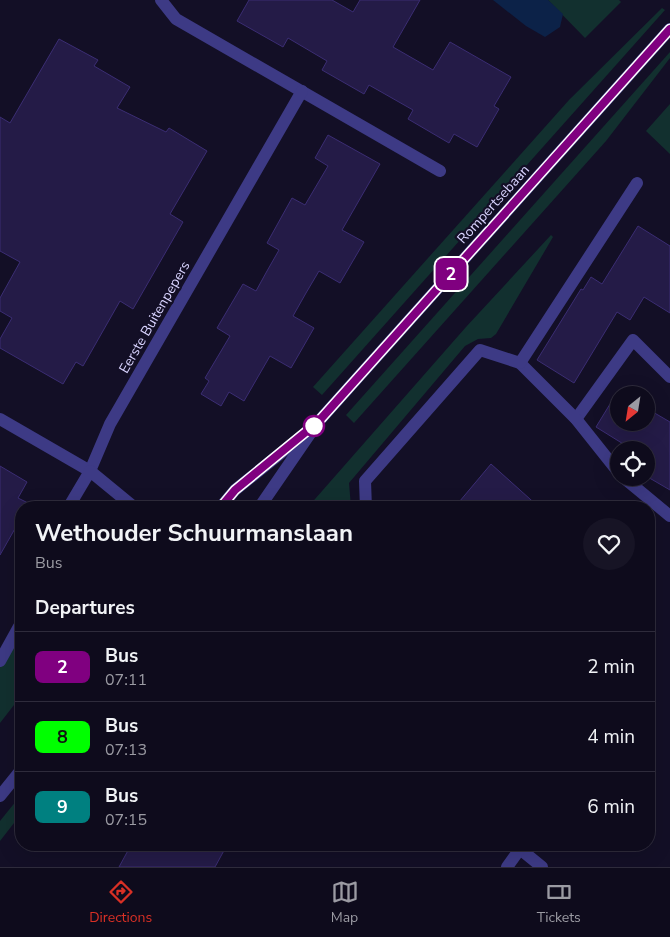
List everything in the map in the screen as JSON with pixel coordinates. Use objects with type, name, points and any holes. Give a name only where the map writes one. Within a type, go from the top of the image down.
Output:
[{"type":"street","points":[[161,0],[176,19],[440,172]]},
{"type":"street","name":"Rompertsebaan","points":[[264,501],[318,422],[670,29]]},
{"type":"street","name":"Eerste Buitenpepers","points":[[72,501],[90,471],[110,424],[302,91]]},
{"type":"street","points":[[520,363],[637,183]]},
{"type":"street","points":[[576,418],[633,340],[670,377]]},
{"type":"street","points":[[366,501],[365,481],[480,350],[520,363],[576,418],[610,461]]},
{"type":"street","points":[[0,419],[90,471],[126,501]]},
{"type":"street","name":"Rompertsebaan","points":[[226,501],[235,490],[318,422]]},
{"type":"street","points":[[634,486],[652,501]]},
{"type":"street","points":[[655,504],[670,516]]},
{"type":"street","points":[[0,661],[15,634]]},
{"type":"street","points":[[0,796],[15,777]]},
{"type":"street","points":[[507,867],[516,851]]},
{"type":"street","points":[[523,851],[542,867]]},
{"type":"green space","points":[[548,0],[619,0],[621,2],[585,38]]},
{"type":"green space","points":[[662,8],[665,10],[322,395],[313,387],[569,100]]},
{"type":"green space","points":[[670,52],[670,58],[606,141],[354,423],[346,415]]},
{"type":"green space","points":[[670,104],[670,154],[646,131]]},
{"type":"green space","points":[[551,235],[553,237],[496,334],[491,338],[478,339],[465,346],[349,483],[350,501],[313,501],[466,327]]},
{"type":"green space","points":[[15,632],[15,704],[0,723],[0,658]]},
{"type":"green space","points":[[15,802],[15,822],[0,841],[0,821]]},
{"type":"water","points":[[493,0],[548,0],[563,14],[560,27],[545,37],[526,26]]},
{"type":"building","points":[[249,0],[332,0],[353,12],[360,0],[420,0],[393,47],[433,70],[450,42],[511,77],[494,106],[499,109],[477,147],[454,134],[449,143],[408,119],[413,110],[369,85],[364,94],[322,70],[327,61],[288,38],[283,47],[237,21]]},
{"type":"building","points":[[59,39],[98,60],[94,66],[130,87],[117,108],[166,132],[169,128],[207,151],[170,214],[183,222],[133,309],[120,301],[83,366],[76,362],[63,384],[0,348],[0,339],[12,318],[0,311],[0,298],[20,262],[0,251],[0,117],[10,123]]},
{"type":"building","points":[[328,135],[380,164],[342,230],[364,242],[340,283],[319,271],[306,293],[293,316],[314,328],[291,368],[270,356],[244,401],[229,392],[221,406],[201,394],[209,381],[205,378],[230,336],[217,328],[243,284],[256,291],[279,250],[267,243],[292,198],[305,205],[328,166],[315,158]]},
{"type":"building","points":[[638,226],[670,246],[670,313],[644,297],[630,320],[617,312],[574,383],[537,360],[581,289],[583,290],[591,277],[602,284]]},
{"type":"building","points":[[610,404],[610,431],[655,431],[655,413],[670,422],[670,490],[655,481],[655,441],[619,441],[596,427]]},
{"type":"building","points":[[491,464],[532,501],[460,501]]},
{"type":"building","points":[[0,466],[27,482],[18,498],[24,501],[15,501],[15,529],[0,555]]},
{"type":"building","points":[[128,851],[224,851],[215,867],[119,867]]},
{"type":"bus line","name":"2","points":[[226,501],[235,490],[318,422],[670,29]]}]
